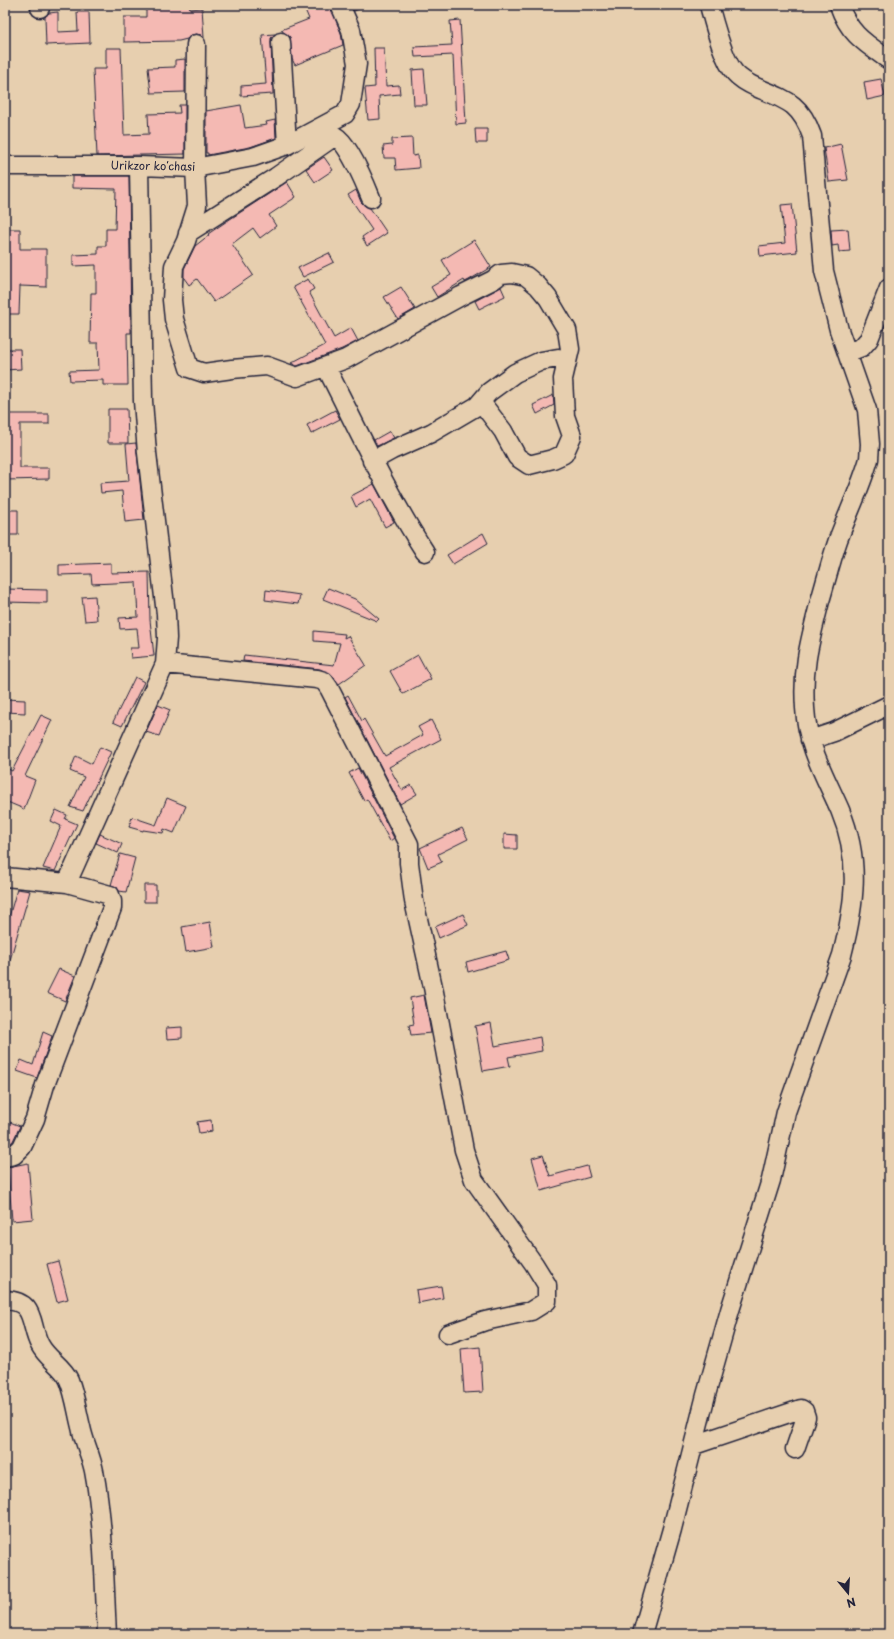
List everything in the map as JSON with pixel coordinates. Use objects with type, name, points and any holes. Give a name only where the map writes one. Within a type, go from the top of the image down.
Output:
[{"type":"street","name":"Urikzor koʻchasi","points":[[5,166],[139,166],[195,168],[223,164],[253,157],[287,145],[345,114],[352,104],[357,64],[351,30],[340,5]]},
{"type":"street","points":[[642,1634],[672,1529],[728,1317],[771,1180],[788,1106],[842,955],[848,933],[854,882],[853,853],[840,810],[819,766],[810,740],[805,710],[804,672],[807,649],[838,541],[869,459],[870,444],[867,410],[839,330],[824,271],[812,136],[809,128],[805,118],[798,109],[785,100],[748,83],[734,72],[724,52],[709,5]]},
{"type":"street","points":[[839,5],[853,32],[864,43],[889,60]]},
{"type":"street","points":[[280,42],[287,145]]},
{"type":"street","points":[[196,44],[195,168],[197,206],[188,233],[174,266],[172,300],[174,319],[189,368],[204,373],[267,366],[297,377],[346,359],[493,280],[501,274],[512,273],[526,276],[548,298],[567,330],[570,349],[563,378],[565,416],[572,436],[564,454],[553,459],[529,465],[517,457],[503,431],[484,406],[478,406]]},
{"type":"street","points":[[312,132],[334,136],[346,148],[361,174],[371,198]]},
{"type":"street","points":[[188,233],[276,177],[334,136]]},
{"type":"street","points":[[67,883],[165,664],[167,638],[166,614],[147,453],[143,401],[139,166]]},
{"type":"street","points":[[847,352],[862,347],[869,339],[889,288]]},
{"type":"street","points":[[372,461],[392,450],[431,433],[478,406],[489,392],[515,373],[541,361],[558,358],[566,362]]},
{"type":"street","points":[[326,367],[372,461],[404,519],[425,552]]},
{"type":"street","points":[[165,664],[310,678],[324,681],[409,844],[409,863],[414,901],[433,987],[464,1150],[474,1180],[534,1264],[547,1285],[547,1300],[531,1311],[485,1321],[448,1334]]},
{"type":"street","points":[[810,740],[834,732],[889,705]]},
{"type":"street","points":[[5,878],[67,883],[110,895],[112,901],[112,908],[34,1119],[22,1147],[14,1155],[5,1157]]},
{"type":"street","points":[[5,1300],[14,1300],[25,1307],[31,1317],[41,1347],[63,1371],[70,1384],[93,1468],[98,1495],[107,1634]]},
{"type":"street","points":[[694,1445],[801,1409],[804,1411],[806,1417],[795,1449]]},
{"type":"building","points":[[146,5],[189,5],[190,9],[202,8],[204,38],[201,35],[196,34],[179,41],[124,42],[124,17],[146,17]]},
{"type":"building","points":[[303,5],[330,5],[341,33],[343,45],[295,65],[292,59],[290,37],[281,30],[309,19]]},
{"type":"building","points":[[351,5],[369,5],[354,11]]},
{"type":"building","points":[[58,12],[58,32],[78,31],[77,12],[89,12],[90,43],[46,45],[45,17],[49,13]]},
{"type":"building","points":[[460,20],[466,123],[456,124],[453,55],[415,57],[414,47],[452,45],[450,21]]},
{"type":"building","points":[[275,34],[271,38],[273,94],[241,96],[241,86],[266,84],[262,35]]},
{"type":"building","points":[[106,48],[121,48],[124,135],[149,134],[148,114],[180,113],[179,105],[185,105],[185,154],[97,156],[93,69],[106,69]]},
{"type":"building","points":[[374,48],[384,48],[386,86],[399,85],[400,94],[379,96],[380,119],[368,120],[365,88],[375,87]]},
{"type":"building","points":[[185,59],[185,92],[151,93],[148,68],[175,67],[175,60]]},
{"type":"building","points":[[424,69],[427,105],[414,105],[412,70]]},
{"type":"building","points":[[881,79],[885,96],[867,100],[864,82]]},
{"type":"building","points":[[241,105],[245,128],[267,125],[266,122],[275,120],[276,138],[250,147],[208,155],[208,153],[206,153],[206,111]]},
{"type":"building","points":[[475,129],[487,129],[487,143],[476,143]]},
{"type":"building","points":[[412,138],[413,156],[418,155],[419,168],[396,170],[395,158],[384,158],[383,146],[392,145],[392,139]]},
{"type":"building","points":[[841,144],[848,180],[829,182],[824,148]]},
{"type":"building","points":[[324,157],[333,170],[315,182],[306,169]]},
{"type":"building","points":[[72,176],[129,176],[131,333],[127,333],[128,385],[103,385],[103,380],[70,381],[69,371],[99,370],[98,343],[90,343],[91,293],[96,293],[96,265],[73,266],[73,255],[98,254],[98,246],[106,246],[106,229],[115,229],[116,189],[72,188]]},
{"type":"building","points":[[287,182],[296,197],[269,215],[276,226],[260,238],[253,228],[232,244],[253,275],[214,302],[197,279],[189,285],[184,278],[184,269],[195,246],[209,235],[208,234]]},
{"type":"building","points":[[356,190],[361,202],[370,208],[387,233],[367,246],[362,237],[372,230],[348,195]]},
{"type":"building","points":[[792,204],[797,252],[760,256],[759,246],[785,243],[781,205]]},
{"type":"building","points":[[5,229],[20,229],[20,249],[46,249],[46,287],[20,286],[19,314],[5,314]]},
{"type":"building","points":[[848,229],[850,251],[839,252],[838,245],[832,246],[831,230]]},
{"type":"building","points":[[474,240],[491,267],[465,282],[464,280],[437,297],[431,287],[451,275],[442,260]]},
{"type":"building","points":[[329,253],[334,262],[303,277],[298,268]]},
{"type":"building","points":[[308,279],[314,289],[309,292],[334,338],[351,328],[358,341],[342,349],[297,366],[291,363],[325,345],[293,287]]},
{"type":"building","points":[[401,287],[415,309],[398,319],[384,297]]},
{"type":"building","points":[[501,287],[505,296],[479,309],[475,301]]},
{"type":"building","points":[[5,349],[20,349],[21,369],[5,370]]},
{"type":"building","points":[[553,395],[554,405],[537,414],[533,405]]},
{"type":"building","points":[[108,409],[127,409],[128,443],[108,443]]},
{"type":"building","points":[[335,410],[340,419],[311,434],[307,425]]},
{"type":"building","points":[[5,414],[49,414],[49,424],[20,424],[20,468],[49,468],[49,479],[5,480]]},
{"type":"building","points":[[390,431],[394,438],[377,446],[374,440]]},
{"type":"building","points":[[136,443],[144,520],[125,522],[122,491],[101,493],[100,483],[129,481],[126,444]]},
{"type":"building","points":[[374,484],[394,522],[385,527],[370,499],[356,507],[351,496]]},
{"type":"building","points":[[5,510],[18,510],[18,535],[5,535]]},
{"type":"building","points":[[483,533],[488,543],[453,564],[447,555]]},
{"type":"building","points":[[111,563],[111,573],[149,572],[150,620],[154,656],[131,658],[130,648],[139,648],[137,628],[120,629],[119,618],[138,617],[136,582],[92,584],[91,574],[59,575],[59,565]]},
{"type":"building","points":[[328,588],[355,599],[379,619],[377,621],[323,599]]},
{"type":"building","points":[[5,589],[47,590],[47,603],[5,602]]},
{"type":"building","points":[[266,590],[300,595],[298,604],[265,600]]},
{"type":"building","points":[[95,596],[97,620],[85,621],[82,597]]},
{"type":"building","points":[[314,631],[345,634],[344,638],[348,636],[366,665],[339,684],[332,675],[320,669],[243,661],[244,655],[334,665],[340,643],[314,641]]},
{"type":"building","points":[[418,655],[431,679],[403,694],[390,671]]},
{"type":"building","points":[[135,677],[144,682],[122,726],[113,722]]},
{"type":"building","points":[[348,695],[362,721],[364,719],[385,756],[423,735],[418,727],[431,720],[441,739],[389,767],[402,790],[411,785],[417,794],[400,804],[345,697]]},
{"type":"building","points":[[5,699],[25,700],[25,713],[5,712]]},
{"type":"building","points":[[158,705],[170,710],[159,736],[146,732]]},
{"type":"building","points":[[41,715],[52,720],[25,776],[35,780],[24,809],[5,801],[5,776],[8,769],[12,771]]},
{"type":"building","points":[[100,747],[111,752],[83,811],[70,807],[84,777],[70,771],[76,756],[92,764]]},
{"type":"building","points":[[358,768],[394,838],[390,841],[367,799],[364,801],[349,773]]},
{"type":"building","points":[[167,798],[186,806],[174,833],[164,829],[163,833],[143,831],[129,827],[132,817],[156,825]]},
{"type":"building","points":[[56,810],[67,815],[65,819],[77,824],[55,871],[43,868],[61,826],[51,821]]},
{"type":"building","points":[[462,828],[468,839],[438,854],[442,862],[428,868],[420,848]]},
{"type":"building","points":[[100,834],[122,844],[118,853],[96,843]]},
{"type":"building","points":[[504,834],[517,835],[517,849],[504,849]]},
{"type":"building","points":[[120,854],[135,858],[126,892],[119,891],[117,887],[111,885]]},
{"type":"building","points":[[144,885],[156,885],[156,902],[144,902]]},
{"type":"building","points":[[17,889],[30,891],[8,967],[5,967],[5,931]]},
{"type":"building","points":[[463,914],[468,925],[439,938],[435,927]]},
{"type":"building","points":[[210,922],[214,947],[186,952],[182,927]]},
{"type":"building","points":[[506,951],[509,960],[468,972],[466,962]]},
{"type":"building","points":[[59,969],[75,976],[65,1001],[47,993]]},
{"type":"building","points":[[424,995],[431,1033],[411,1035],[409,1025],[414,1024],[410,998]]},
{"type":"building","points":[[491,1023],[495,1046],[540,1037],[542,1051],[508,1057],[510,1066],[483,1071],[475,1026]]},
{"type":"building","points":[[182,1027],[182,1038],[167,1039],[166,1028]]},
{"type":"building","points":[[43,1032],[52,1036],[37,1078],[17,1071],[21,1060],[33,1065]]},
{"type":"building","points":[[211,1120],[212,1131],[199,1133],[197,1122]]},
{"type":"building","points":[[10,1122],[20,1126],[13,1141],[7,1146],[5,1145],[5,1137]]},
{"type":"building","points":[[543,1155],[550,1176],[587,1166],[590,1177],[541,1191],[532,1158]]},
{"type":"building","points":[[28,1163],[33,1219],[12,1221],[8,1167]]},
{"type":"building","points":[[58,1261],[68,1299],[57,1302],[47,1264]]},
{"type":"building","points":[[441,1286],[443,1298],[418,1303],[416,1290]]},
{"type":"building","points":[[480,1347],[483,1392],[464,1393],[461,1349]]}]
